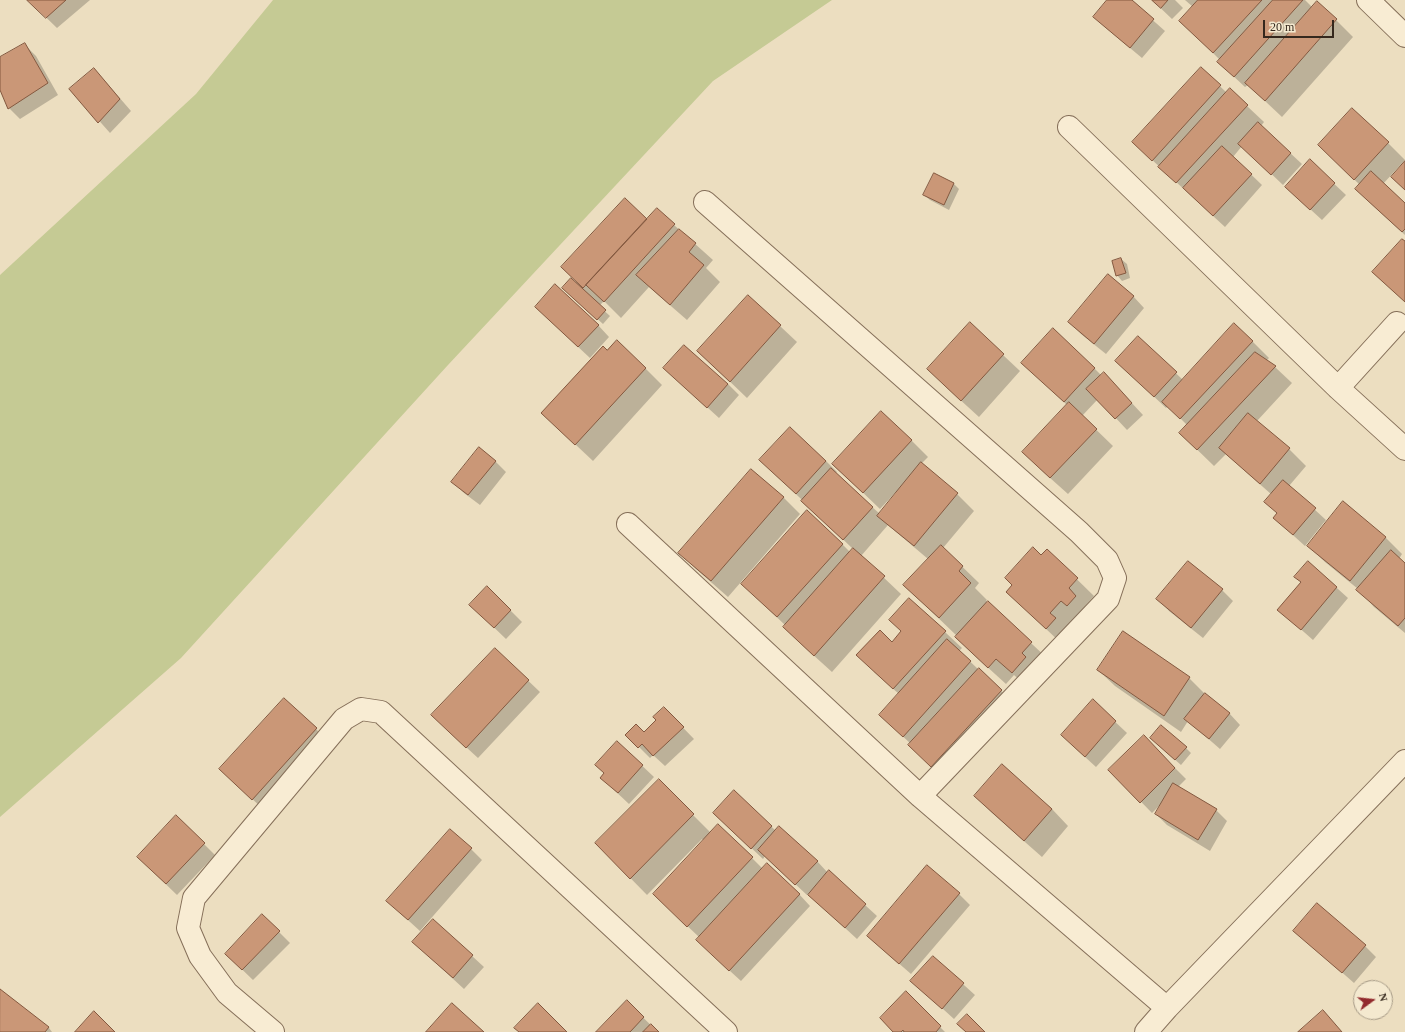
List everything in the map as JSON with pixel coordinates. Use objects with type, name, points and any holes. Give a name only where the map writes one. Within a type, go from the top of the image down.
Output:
[{"type":"street","points":[[1368,0],[1405,36]]},
{"type":"street","points":[[1069,127],[1338,388],[1405,449]]},
{"type":"street","points":[[704,202],[1079,532],[1107,560],[1115,578],[1108,600],[920,796]]},
{"type":"street","points":[[1338,388],[1397,323]]},
{"type":"street","points":[[628,524],[920,796],[1167,1008]]},
{"type":"street","points":[[273,1032],[227,993],[200,956],[188,928],[194,898],[344,719],[361,709],[381,712],[726,1032]]},
{"type":"street","points":[[1146,1032],[1167,1008],[1405,761]]},
{"type":"green space","points":[[273,0],[832,0],[713,81],[448,365],[181,658],[0,817],[0,275],[196,94]]},
{"type":"building","points":[[27,0],[66,0],[46,18]]},
{"type":"building","points":[[1107,0],[1132,0],[1154,19],[1130,48],[1093,17]]},
{"type":"building","points":[[1152,0],[1168,0],[1161,8]]},
{"type":"building","points":[[1198,0],[1262,0],[1213,53],[1179,21]]},
{"type":"building","points":[[1273,0],[1303,0],[1234,77],[1217,62]]},
{"type":"building","points":[[1317,1],[1337,19],[1265,101],[1245,83]]},
{"type":"building","points":[[25,43],[48,83],[8,109],[0,90],[0,57]]},
{"type":"building","points":[[1201,67],[1221,85],[1152,161],[1132,142]]},
{"type":"building","points":[[94,68],[120,99],[98,123],[69,89]]},
{"type":"building","points":[[1230,88],[1248,105],[1176,183],[1158,167]]},
{"type":"building","points":[[1352,108],[1389,142],[1354,180],[1318,145]]},
{"type":"building","points":[[1258,122],[1291,153],[1271,175],[1238,144]]},
{"type":"building","points":[[1222,146],[1252,174],[1213,216],[1183,188]]},
{"type":"building","points":[[1310,159],[1335,183],[1310,210],[1285,187]]},
{"type":"building","points":[[1405,161],[1405,190],[1391,177]]},
{"type":"building","points":[[1371,171],[1405,203],[1405,229],[1402,232],[1355,189]]},
{"type":"building","points":[[934,173],[954,183],[944,205],[923,195]]},
{"type":"building","points":[[625,198],[647,219],[583,288],[561,267]]},
{"type":"building","points":[[657,208],[675,224],[604,302],[586,285]]},
{"type":"building","points":[[679,229],[696,243],[689,252],[704,265],[670,305],[636,275]]},
{"type":"building","points":[[1402,239],[1405,241],[1405,302],[1372,272]]},
{"type":"building","points":[[1121,258],[1126,273],[1116,276],[1112,261]]},
{"type":"building","points":[[1108,274],[1134,296],[1094,344],[1068,322]]},
{"type":"building","points":[[571,278],[606,310],[597,320],[562,288]]},
{"type":"building","points":[[555,284],[599,325],[578,347],[535,307]]},
{"type":"building","points":[[748,295],[781,325],[730,382],[697,351]]},
{"type":"building","points":[[970,322],[1004,354],[961,401],[927,369]]},
{"type":"building","points":[[1234,323],[1253,341],[1180,419],[1162,402]]},
{"type":"building","points":[[1053,328],[1095,368],[1064,402],[1021,363]]},
{"type":"building","points":[[1138,336],[1177,372],[1154,397],[1115,361]]},
{"type":"building","points":[[617,340],[646,368],[575,445],[541,413],[603,346],[607,350]]},
{"type":"building","points":[[684,345],[728,384],[707,408],[663,368]]},
{"type":"building","points":[[1255,352],[1276,366],[1197,450],[1179,433]]},
{"type":"building","points":[[1104,372],[1132,403],[1115,419],[1086,389]]},
{"type":"building","points":[[1069,402],[1097,429],[1050,478],[1022,452]]},
{"type":"building","points":[[881,411],[912,440],[863,493],[832,464]]},
{"type":"building","points":[[1248,413],[1290,448],[1260,484],[1219,448]]},
{"type":"building","points":[[790,427],[826,461],[796,494],[759,460]]},
{"type":"building","points":[[479,447],[496,461],[468,495],[451,482]]},
{"type":"building","points":[[921,462],[958,493],[914,546],[877,516]]},
{"type":"building","points":[[831,468],[873,507],[843,540],[801,501]]},
{"type":"building","points":[[751,469],[784,497],[711,581],[678,553]]},
{"type":"building","points":[[1283,480],[1316,508],[1293,535],[1273,518],[1277,513],[1264,502]]},
{"type":"building","points":[[1343,501],[1386,537],[1350,581],[1307,546]]},
{"type":"building","points":[[807,510],[843,544],[777,617],[741,584]]},
{"type":"building","points":[[941,545],[963,566],[959,571],[971,583],[939,618],[903,585]]},
{"type":"building","points":[[1033,547],[1041,555],[1047,549],[1078,578],[1069,588],[1076,596],[1067,606],[1061,601],[1050,613],[1056,618],[1046,629],[1006,592],[1012,585],[1005,578]]},
{"type":"building","points":[[853,548],[885,576],[814,656],[783,627]]},
{"type":"building","points":[[1391,550],[1405,563],[1405,618],[1398,626],[1356,590]]},
{"type":"building","points":[[1188,561],[1223,589],[1191,628],[1156,599]]},
{"type":"building","points":[[1308,561],[1337,587],[1301,630],[1277,610],[1301,582],[1294,577]]},
{"type":"building","points":[[487,586],[511,610],[494,628],[469,605]]},
{"type":"building","points":[[909,598],[946,631],[893,689],[856,655],[880,630],[892,642],[901,631],[889,620]]},
{"type":"building","points":[[988,601],[1032,642],[1022,653],[1026,657],[1012,673],[996,659],[988,668],[955,637]]},
{"type":"building","points":[[1123,631],[1190,677],[1164,716],[1097,670]]},
{"type":"building","points":[[947,639],[971,661],[903,737],[879,715]]},
{"type":"building","points":[[495,648],[529,680],[466,748],[431,715]]},
{"type":"building","points":[[979,668],[1002,690],[931,767],[908,745]]},
{"type":"building","points":[[1205,693],[1230,713],[1209,739],[1184,719]]},
{"type":"building","points":[[284,698],[317,728],[252,800],[219,769]]},
{"type":"building","points":[[1093,699],[1116,721],[1085,757],[1061,735]]},
{"type":"building","points":[[664,707],[684,727],[653,756],[642,744],[638,748],[625,735],[636,724],[644,732],[656,720],[653,717]]},
{"type":"building","points":[[1161,725],[1187,747],[1175,760],[1150,738]]},
{"type":"building","points":[[1144,735],[1175,768],[1140,803],[1108,770]]},
{"type":"building","points":[[617,741],[643,765],[618,793],[600,778],[604,773],[595,765]]},
{"type":"building","points":[[1002,764],[1052,809],[1024,841],[974,796]]},
{"type":"building","points":[[659,779],[694,814],[630,879],[595,843]]},
{"type":"building","points":[[1173,783],[1217,809],[1198,840],[1155,814]]},
{"type":"building","points":[[734,790],[772,826],[751,849],[713,813]]},
{"type":"building","points":[[176,815],[205,843],[166,884],[137,857]]},
{"type":"building","points":[[718,824],[753,857],[687,927],[653,894]]},
{"type":"building","points":[[779,826],[818,861],[795,885],[758,850]]},
{"type":"building","points":[[450,829],[472,848],[408,920],[386,901]]},
{"type":"building","points":[[767,863],[800,894],[729,971],[696,940]]},
{"type":"building","points":[[927,865],[960,893],[899,964],[867,936]]},
{"type":"building","points":[[829,870],[866,904],[845,928],[808,895]]},
{"type":"building","points":[[1317,903],[1366,945],[1342,973],[1293,931]]},
{"type":"building","points":[[262,914],[280,931],[242,970],[225,954]]},
{"type":"building","points":[[433,919],[473,955],[453,978],[412,942]]},
{"type":"building","points":[[933,956],[964,983],[942,1009],[910,981]]},
{"type":"building","points":[[0,989],[49,1027],[45,1032],[0,1032]]},
{"type":"building","points":[[906,991],[941,1026],[936,1032],[904,1032],[903,1030],[901,1032],[893,1032],[880,1018]]},
{"type":"building","points":[[627,1000],[644,1017],[630,1032],[596,1032]]},
{"type":"building","points":[[452,1003],[484,1032],[426,1032]]},
{"type":"building","points":[[538,1003],[567,1032],[519,1032],[514,1028]]},
{"type":"building","points":[[1323,1010],[1342,1032],[1298,1032]]},
{"type":"building","points":[[94,1011],[115,1032],[75,1032]]},
{"type":"building","points":[[967,1014],[985,1032],[966,1032],[957,1024]]},
{"type":"building","points":[[651,1024],[659,1032],[643,1032]]}]
